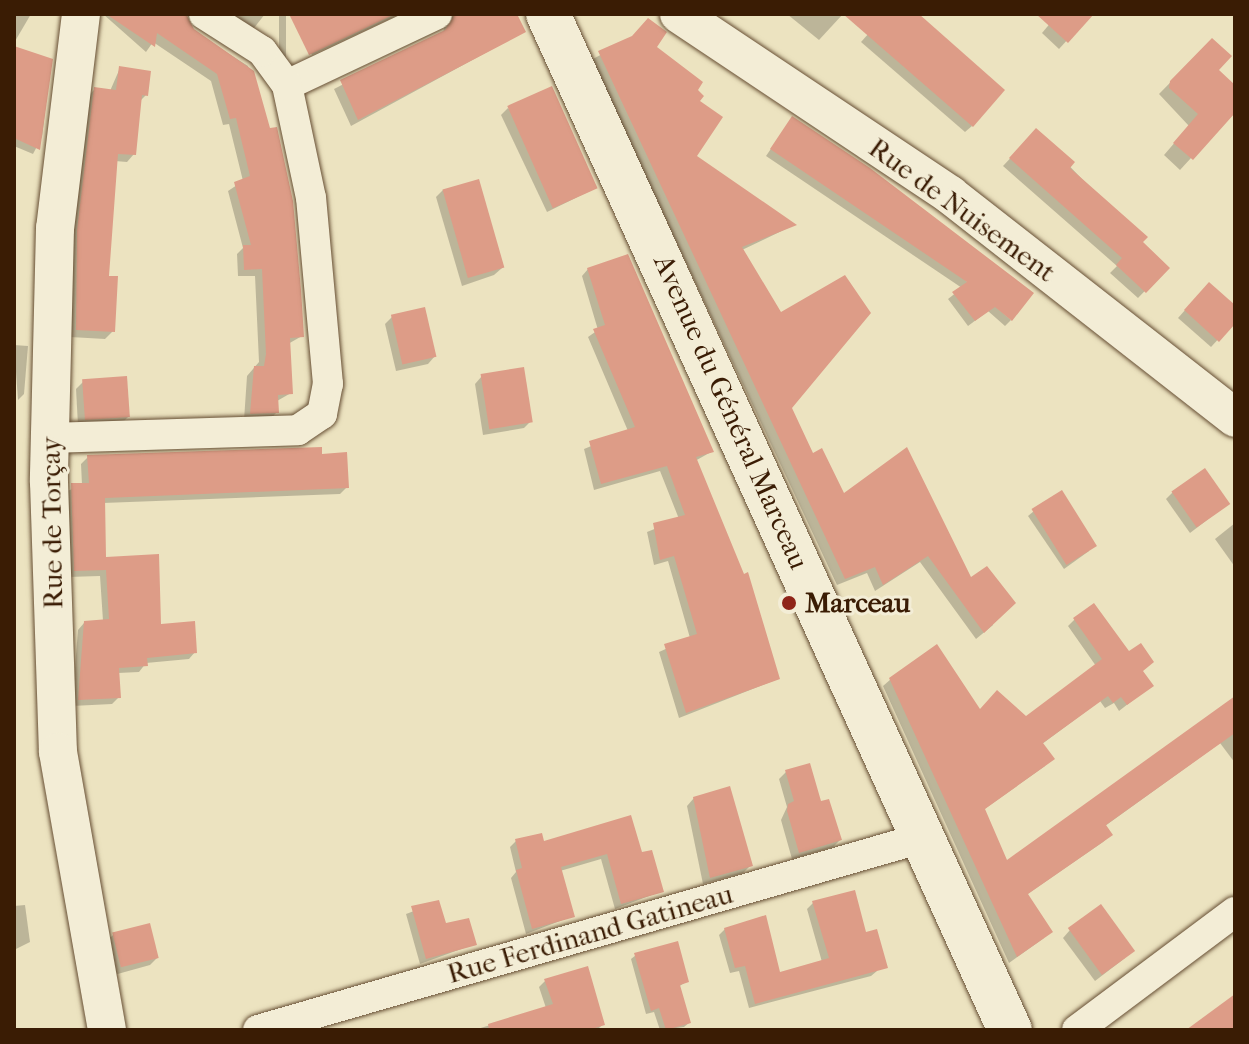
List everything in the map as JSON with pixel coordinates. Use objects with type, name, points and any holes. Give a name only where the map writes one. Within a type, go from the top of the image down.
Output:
[{"type":"main road","name":"Avenue du Général Marceau","points":[[548,14],[1010,1030]]},
{"type":"street","name":"Rue de Torçay","points":[[81,14],[55,228],[49,438],[58,752],[107,1030]]},
{"type":"street","points":[[49,438],[298,430],[322,414],[328,384],[311,198],[287,85],[262,51],[204,14]]},
{"type":"street","points":[[287,85],[437,14]]},
{"type":"street","name":"Rue de Nuisement","points":[[679,14],[950,195],[1235,418]]},
{"type":"street","name":"Rue Ferdinand Gatineau","points":[[258,1030],[922,838]]},
{"type":"street","points":[[1077,1030],[1235,912]]},
{"type":"building","points":[[106,14],[186,14],[194,29],[254,71],[270,128],[277,127],[293,201],[301,290],[304,337],[290,338],[293,394],[278,395],[279,413],[250,414],[254,366],[264,366],[266,354],[262,269],[244,270],[243,245],[251,245],[234,182],[250,176],[236,118],[230,119],[217,74],[157,33],[155,47]]},
{"type":"building","points":[[289,14],[395,14],[309,55]]},
{"type":"building","points":[[455,14],[517,14],[526,32],[358,120],[340,80],[445,30]]},
{"type":"building","points":[[843,14],[919,14],[1005,90],[973,127]]},
{"type":"building","points":[[1036,14],[1094,14],[1068,43]]},
{"type":"building","points":[[648,18],[667,32],[657,47],[703,82],[698,90],[704,96],[700,101],[723,117],[697,156],[797,225],[742,247],[781,312],[845,275],[871,313],[792,408],[813,453],[822,448],[844,493],[907,447],[971,577],[987,566],[1016,603],[984,633],[928,556],[883,585],[875,567],[845,579],[598,51],[632,36]]},
{"type":"building","points":[[1212,38],[1232,56],[1219,70],[1235,85],[1235,113],[1193,160],[1173,143],[1198,114],[1169,88],[1170,81]]},
{"type":"building","points":[[14,46],[53,59],[40,150],[14,138]]},
{"type":"building","points":[[119,66],[151,71],[148,96],[142,95],[136,155],[118,154],[109,276],[118,276],[115,332],[76,330],[77,230],[94,87],[116,90]]},
{"type":"building","points":[[552,86],[598,188],[553,208],[507,106]]},
{"type":"building","points":[[792,116],[870,168],[1034,293],[1012,321],[995,307],[975,321],[952,292],[967,282],[770,149]]},
{"type":"building","points":[[1036,128],[1075,162],[1070,168],[1148,237],[1143,242],[1170,268],[1146,293],[1116,265],[1122,258],[1009,158]]},
{"type":"building","points":[[479,179],[504,267],[468,278],[442,189]]},
{"type":"building","points":[[628,254],[714,452],[696,457],[744,574],[748,572],[780,679],[686,713],[664,644],[697,634],[674,556],[660,560],[653,523],[685,515],[667,466],[601,484],[589,441],[635,427],[593,329],[605,325],[587,268]]},
{"type":"building","points":[[1209,282],[1235,305],[1235,324],[1219,342],[1184,310]]},
{"type":"building","points":[[425,307],[436,357],[402,365],[391,315]]},
{"type":"building","points":[[524,367],[533,422],[489,429],[481,374]]},
{"type":"building","points":[[127,376],[130,417],[85,420],[82,379]]},
{"type":"building","points":[[322,447],[322,454],[347,452],[349,488],[105,498],[106,557],[159,554],[161,624],[195,621],[197,653],[147,658],[148,666],[119,668],[121,698],[78,700],[84,621],[109,619],[106,570],[74,571],[71,483],[89,483],[87,455]]},
{"type":"building","points":[[1205,468],[1230,504],[1197,528],[1171,492]]},
{"type":"building","points":[[1062,490],[1097,546],[1066,565],[1031,509]]},
{"type":"building","points":[[1094,603],[1129,651],[1141,643],[1154,662],[1143,671],[1154,686],[1127,705],[1121,697],[1113,703],[1108,696],[1043,743],[1055,759],[985,809],[1007,860],[1235,696],[1235,733],[1106,825],[1113,835],[1028,894],[1053,932],[1017,957],[889,678],[937,644],[980,709],[997,690],[1026,716],[1102,659],[1073,618]]},
{"type":"building","points":[[810,763],[821,801],[829,799],[842,840],[799,853],[787,811],[788,804],[794,801],[785,770]]},
{"type":"building","points":[[730,786],[753,866],[710,878],[693,797]]},
{"type":"building","points":[[631,815],[642,852],[652,850],[664,892],[621,904],[607,854],[561,867],[575,917],[532,929],[516,870],[522,868],[515,839],[542,833],[544,841]]},
{"type":"building","points":[[855,890],[866,932],[877,929],[888,968],[755,1004],[745,966],[735,968],[724,928],[766,915],[780,972],[829,958],[812,901]]},
{"type":"building","points":[[439,900],[446,923],[469,918],[477,945],[426,959],[411,906]]},
{"type":"building","points":[[1101,904],[1135,951],[1102,975],[1068,928]]},
{"type":"building","points":[[150,923],[159,958],[121,967],[112,932]]},
{"type":"building","points":[[678,941],[689,982],[680,985],[691,1023],[666,1030],[659,1008],[651,1011],[634,953]]},
{"type":"building","points":[[588,966],[605,1025],[588,1030],[489,1030],[488,1024],[553,1004],[544,979]]},
{"type":"building","points":[[1235,994],[1235,1030],[1186,1030]]},
{"type":"place","name":"Marceau","points":[[789,603]]}]
